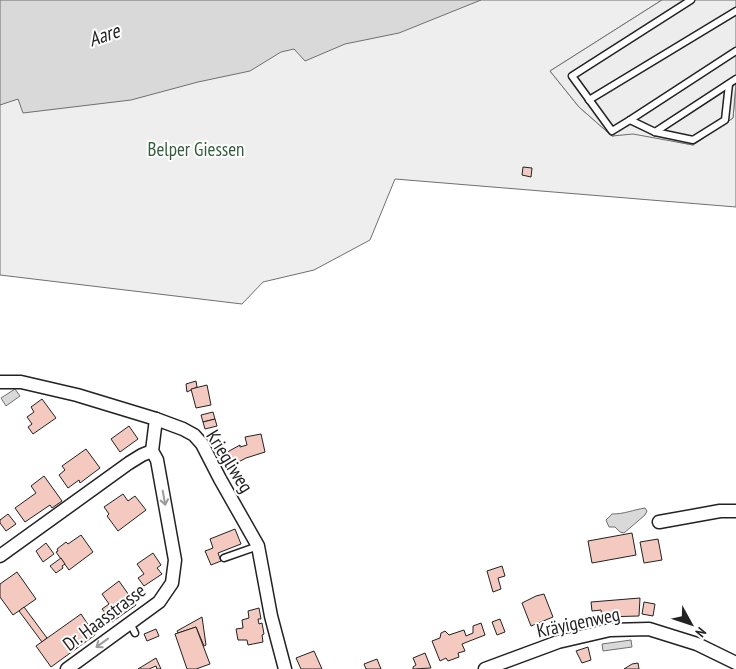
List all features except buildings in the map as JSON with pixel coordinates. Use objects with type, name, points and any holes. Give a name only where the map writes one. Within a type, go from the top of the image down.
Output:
[{"type":"street","name":"Kriegliweg","points":[[0,382],[21,382],[77,395],[156,419],[183,428],[202,444],[258,546],[271,616],[285,669]]},
{"type":"street","name":"Dr. Haasstrasse","points":[[67,669],[133,628],[158,602],[172,583],[175,560],[157,460],[152,451],[156,419]]},
{"type":"street","points":[[0,556],[128,463],[152,451]]},
{"type":"street","points":[[659,522],[720,511],[736,511]]},
{"type":"street","name":"Kräyigenweg","points":[[485,669],[558,642],[610,630],[649,629],[697,644],[736,663]]},
{"type":"street","points":[[517,669],[525,653]]},
{"type":"lane","points":[[691,0],[572,76],[612,131],[736,51]]},
{"type":"lane","points":[[589,100],[736,11]]},
{"type":"lane","points":[[655,132],[736,79]]},
{"type":"lane","points":[[630,120],[655,132],[693,140],[724,120],[729,84]]},
{"type":"lane","points":[[224,558],[258,546]]},
{"type":"green space","name":"Belper Giessen","points":[[0,0],[662,0],[550,71],[579,107],[612,136],[633,133],[693,145],[733,118],[736,83],[736,207],[395,179],[370,240],[314,270],[263,282],[242,304],[0,275]]},
{"type":"shaded area","points":[[662,0],[736,0],[736,83],[733,118],[693,145],[633,134],[612,136],[579,107],[550,71]]},
{"type":"water","name":"Aare","points":[[0,0],[481,0],[399,33],[345,44],[305,61],[294,49],[281,52],[250,71],[198,82],[131,100],[23,113],[18,99],[0,105]]},
{"type":"water","points":[[15,389],[20,396],[6,406],[1,398]]},
{"type":"water","points":[[645,508],[647,511],[645,515],[624,533],[615,527],[609,527],[606,520],[612,514]]},
{"type":"water","points":[[631,640],[632,647],[603,651],[602,644]]}]
